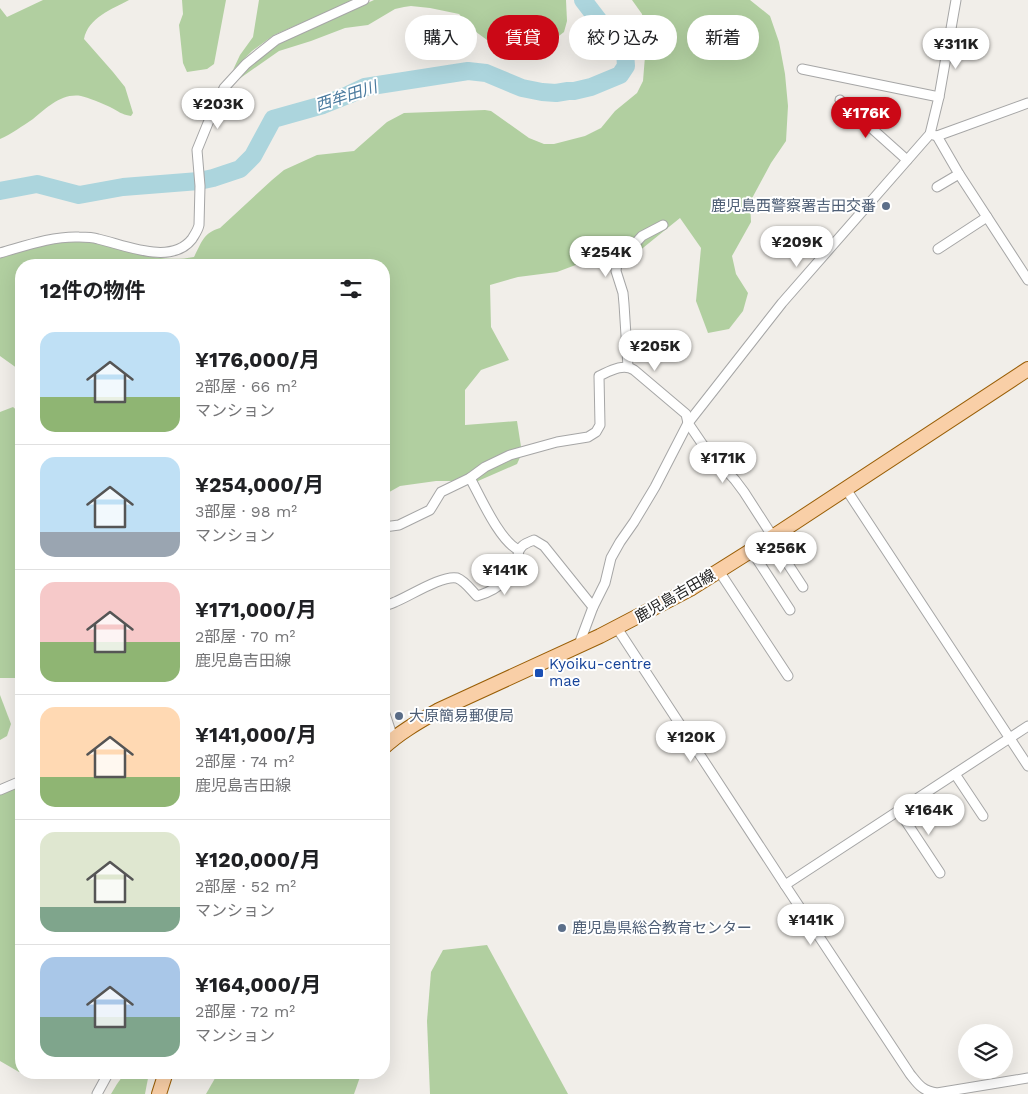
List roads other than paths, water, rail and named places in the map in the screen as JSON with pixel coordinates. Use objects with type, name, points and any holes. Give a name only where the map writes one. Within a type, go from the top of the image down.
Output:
[{"type":"main road","name":"鹿児島吉田線","points":[[390,741],[439,710],[578,647],[666,603],[772,538],[1028,370]]},
{"type":"main road","points":[[159,1094],[164,1079]]},
{"type":"street","points":[[0,253],[40,242],[77,237],[95,238],[157,253],[180,249],[198,229],[200,186],[197,150],[224,88],[246,64],[276,40],[364,0]]},
{"type":"street","points":[[956,0],[933,135],[1028,280]]},
{"type":"street","points":[[802,69],[939,97]]},
{"type":"street","points":[[840,100],[907,160]]},
{"type":"street","points":[[578,647],[605,583],[611,558],[655,487],[688,423],[782,303],[907,160],[933,135],[1028,103]]},
{"type":"street","points":[[937,188],[959,174]]},
{"type":"street","points":[[938,249],[987,217]]},
{"type":"street","points":[[628,367],[623,293],[616,270],[617,263],[621,255],[642,236],[663,224]]},
{"type":"street","points":[[390,526],[399,525],[430,510],[441,492],[510,455],[557,442],[588,437],[596,432],[600,425],[599,376],[616,369],[628,367],[686,414],[688,423],[704,445],[744,492],[803,587]]},
{"type":"street","points":[[470,478],[499,531],[513,548],[519,550]]},
{"type":"street","points":[[846,489],[1028,766]]},
{"type":"street","points":[[390,604],[448,578],[457,578],[477,596],[490,592],[506,579],[517,564],[519,550],[524,544],[534,540],[544,546],[594,607]]},
{"type":"street","points":[[751,550],[790,610]]},
{"type":"street","points":[[719,571],[788,676]]},
{"type":"street","points":[[617,628],[905,1066],[924,1089],[930,1092],[937,1092],[1028,1078]]},
{"type":"street","points":[[785,885],[1028,726]]},
{"type":"street","points":[[955,774],[983,816]]},
{"type":"street","points":[[0,790],[15,784]]},
{"type":"street","points":[[899,811],[940,873]]},
{"type":"street","points":[[97,1094],[105,1079]]},
{"type":"waterway","name":"西牟田川","points":[[0,191],[37,184],[79,195],[123,187],[199,181],[213,178],[240,169],[253,156],[273,119],[323,105],[365,87],[468,71],[486,73],[522,88],[542,92],[556,93],[591,87],[620,75],[626,66],[624,37],[606,30],[583,0]]},
{"type":"place","name":"鹿児島西警察署吉田交番","points":[[886,206]]},
{"type":"place","name":"Kyoiku-centre mae","points":[[539,673]]},
{"type":"place","name":"大原簡易郵便局","points":[[399,716]]},
{"type":"place","name":"鹿児島県総合教育センター","points":[[562,928]]}]
